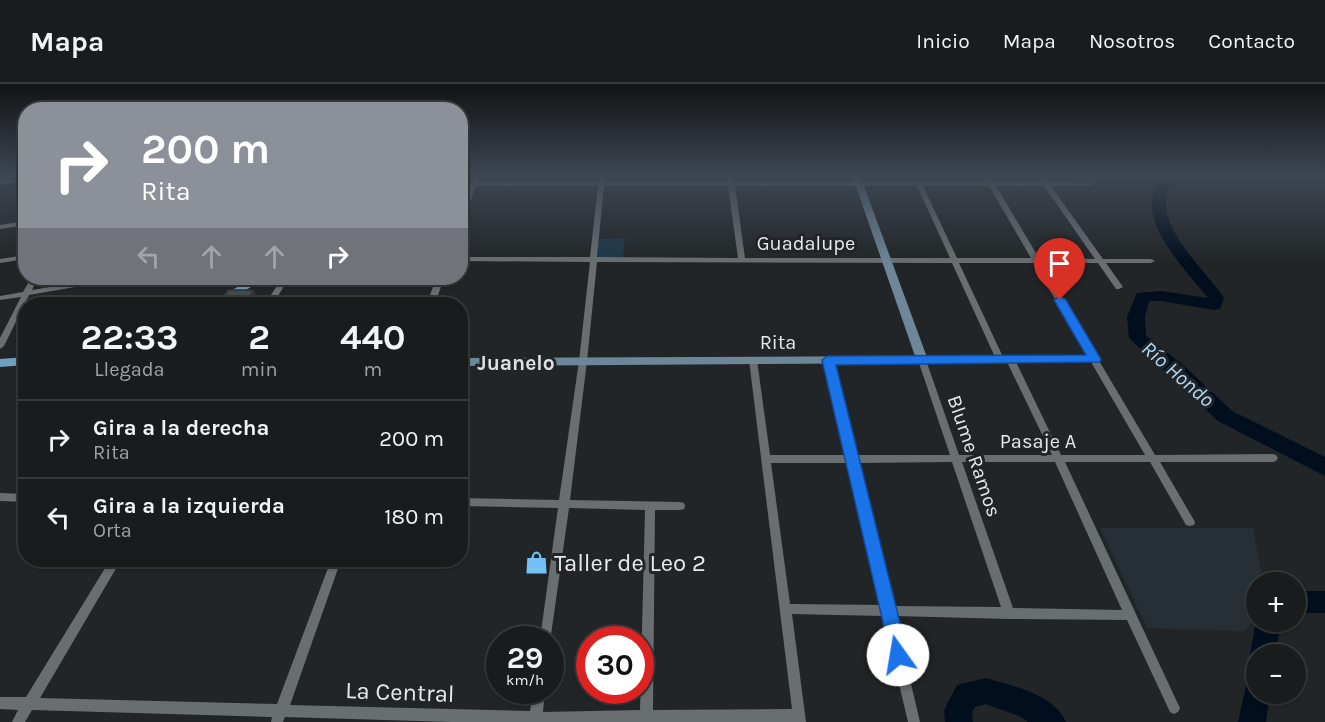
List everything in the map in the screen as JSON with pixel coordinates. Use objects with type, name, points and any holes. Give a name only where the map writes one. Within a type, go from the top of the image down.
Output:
[{"type":"main road","points":[[226,297],[248,285]]},
{"type":"main road","points":[[0,363],[18,361]]},
{"type":"street","points":[[548,626],[583,361],[599,205]]},
{"type":"street","points":[[734,205],[742,259]]},
{"type":"street","name":"Blume Ramos","points":[[866,205],[1009,614]]},
{"type":"street","points":[[929,205],[1005,359],[1059,460],[1174,708]]},
{"type":"street","points":[[1004,205],[1155,458],[1190,522]]},
{"type":"street","points":[[1061,205],[1119,287]]},
{"type":"street","points":[[0,227],[18,225]]},
{"type":"street","points":[[0,261],[18,258]]},
{"type":"street","name":"Guadalupe","points":[[468,259],[1151,261]]},
{"type":"street","points":[[25,297],[31,285]]},
{"type":"street","points":[[0,298],[74,285]]},
{"type":"street","points":[[0,346],[18,311]]},
{"type":"street","name":"Rita","points":[[468,362],[1095,359]]},
{"type":"street","points":[[753,360],[800,718]]},
{"type":"street","points":[[828,360],[914,722]]},
{"type":"street","name":"Pasaje A","points":[[766,459],[1273,458]]},
{"type":"street","points":[[0,497],[18,498]]},
{"type":"street","points":[[468,502],[680,506]]},
{"type":"street","points":[[646,719],[650,506]]},
{"type":"street","points":[[18,722],[112,567]]},
{"type":"street","points":[[279,716],[333,567]]},
{"type":"street","points":[[784,609],[1132,615]]},
{"type":"street","name":"La Central","points":[[0,703],[279,716],[535,720],[800,718]]},
{"type":"street","points":[[535,720],[537,704]]},
{"type":"shaded area","points":[[625,238],[623,257],[597,257],[599,239]]},
{"type":"shaded area","points":[[42,285],[60,285],[40,289]]},
{"type":"shaded area","points":[[1100,528],[1253,528],[1261,572],[1246,572],[1246,629],[1244,631],[1147,628]]},
{"type":"building","points":[[228,290],[254,290],[250,297],[224,297]]},
{"type":"waterway","name":"Río Hondo","points":[[1159,205],[1163,223],[1171,240],[1216,298],[1214,305],[1205,305],[1170,297],[1143,297],[1136,317],[1138,338],[1176,368],[1225,416],[1292,448],[1325,468]]},
{"type":"waterway","name":"Río Hondo","points":[[1306,602],[1325,602]]},
{"type":"waterway","name":"Río Hondo","points":[[1265,644],[1266,632]]},
{"type":"waterway","points":[[959,722],[958,710],[967,695],[986,691],[1027,705],[1052,722]]},
{"type":"waterway","name":"Río Hondo","points":[[1252,722],[1255,704]]},
{"type":"place","name":"Taller de Leo 2","points":[[536,563]]},
{"type":"district","name":"Juanelo","points":[[516,363]]},
{"type":"route","points":[[898,655],[828,360],[1095,359],[1060,300]]}]
